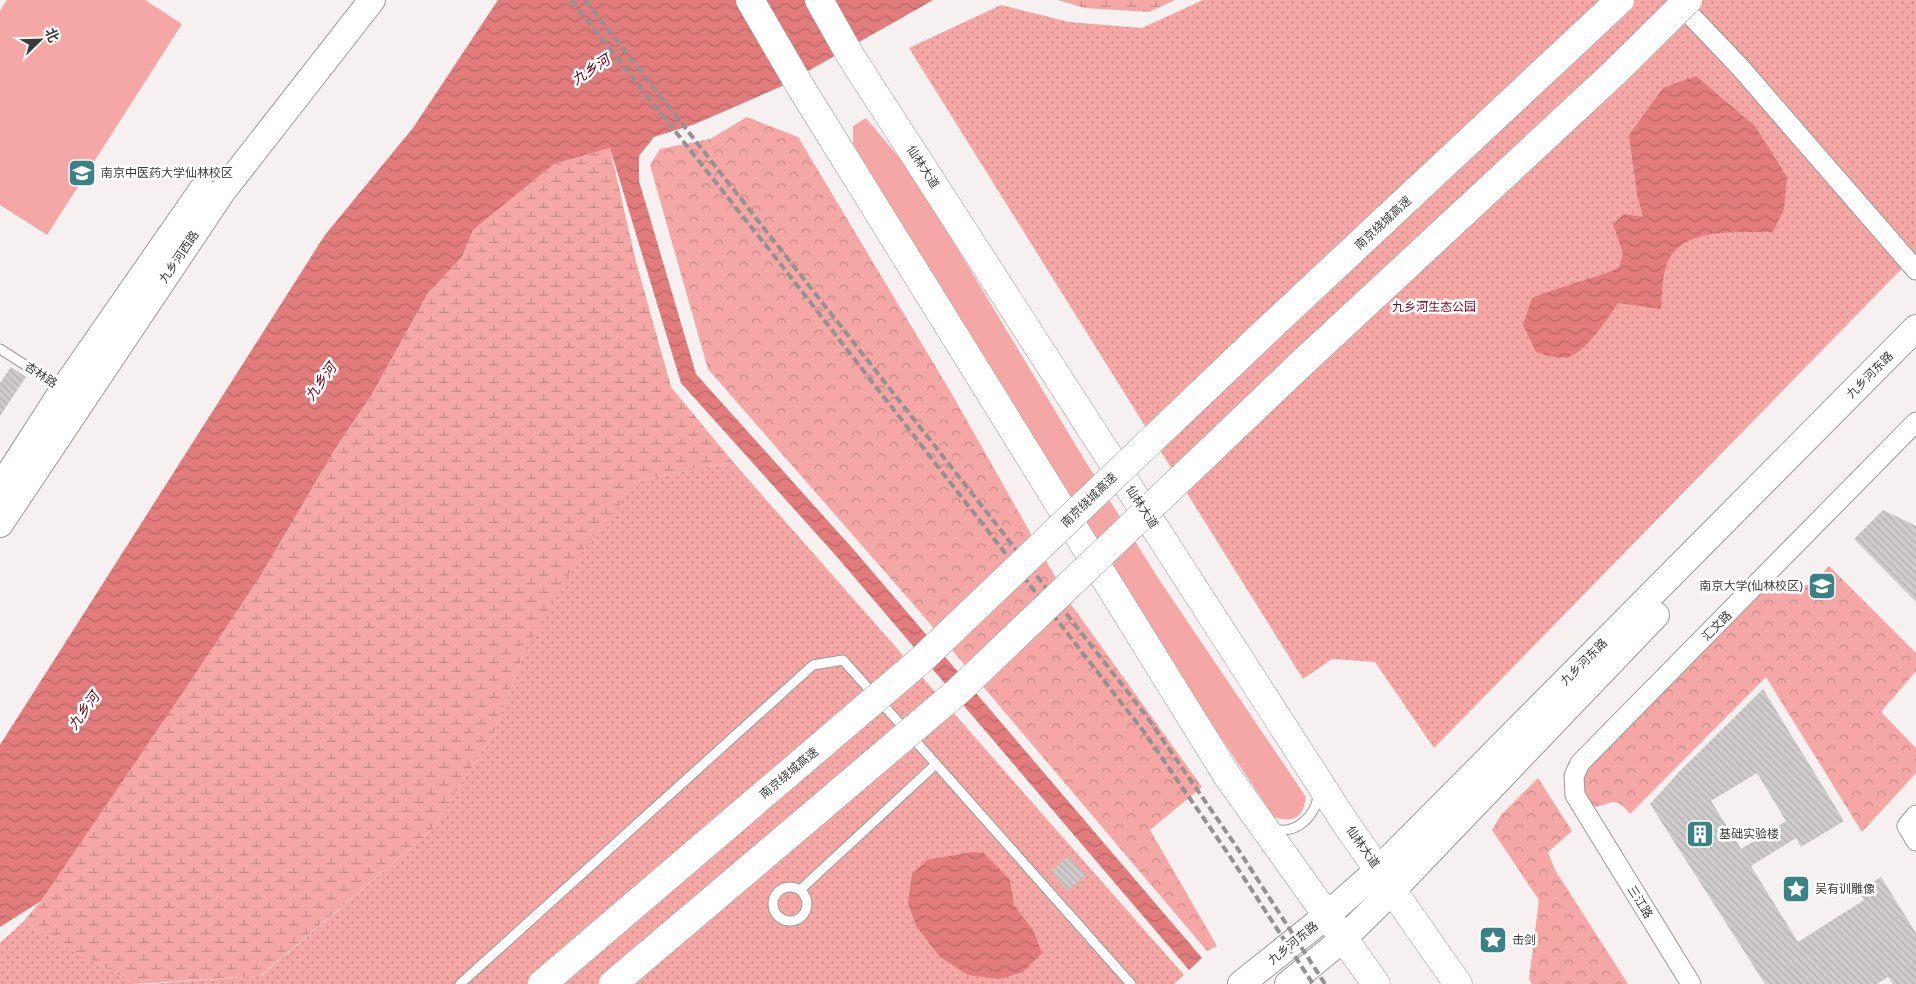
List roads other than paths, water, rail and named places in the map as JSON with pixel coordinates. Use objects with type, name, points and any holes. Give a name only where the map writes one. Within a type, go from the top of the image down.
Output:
[{"type":"main road","name":"九乡河西路","points":[[0,524],[72,396],[208,182],[350,0]]},
{"type":"main road","name":"九乡河西路","points":[[0,488],[72,396],[222,192],[372,0]]},
{"type":"main road","points":[[750,0],[800,86],[1217,760],[1260,824],[1376,984]]},
{"type":"main road","name":"仙林大道","points":[[819,0],[850,55],[1318,779],[1385,880],[1458,984]]},
{"type":"main road","name":"南京绕城高速","points":[[542,984],[921,660],[1265,332],[1620,0]]},
{"type":"main road","points":[[613,984],[956,692],[1302,363],[1605,81],[1688,0]]},
{"type":"main road","name":"九乡河东路","points":[[1288,984],[1343,939],[1385,880],[1916,328]]},
{"type":"main road","name":"九乡河东路","points":[[1241,984],[1326,916],[1385,880],[1916,348]]},
{"type":"street","points":[[1676,0],[1738,66],[1916,270]]},
{"type":"street","name":"汇文路","points":[[1589,819],[1576,795],[1574,776],[1580,763],[1916,422]]},
{"type":"street","name":"三江路","points":[[1589,819],[1692,984]]},
{"type":"lane","name":"杏林路","points":[[0,349],[72,396]]},
{"type":"lane","points":[[460,984],[813,665],[843,660],[1131,984]]},
{"type":"lane","points":[[800,890],[936,764]]},
{"type":"lane","points":[[1260,824],[1281,830],[1307,820],[1318,804],[1318,779]]},
{"type":"water","name":"九乡河","points":[[498,0],[933,0],[780,87],[695,124],[654,137],[639,156],[639,181],[696,374],[854,550],[1202,958],[1189,970],[838,558],[681,383],[610,148],[554,164],[473,230],[462,257],[428,293],[371,396],[337,446],[261,575],[179,698],[41,901],[0,927],[0,745],[325,235],[413,128]]},
{"type":"water","points":[[1696,76],[1755,126],[1787,177],[1784,209],[1773,232],[1728,232],[1697,237],[1673,253],[1666,266],[1661,309],[1618,303],[1597,332],[1577,353],[1571,356],[1553,357],[1536,352],[1523,325],[1532,298],[1619,268],[1623,253],[1613,224],[1624,214],[1643,217],[1637,194],[1629,135],[1663,88]]},
{"type":"water","points":[[972,852],[984,853],[1010,880],[1014,905],[1033,930],[1042,953],[1023,972],[999,979],[968,975],[940,957],[916,926],[908,903],[912,874],[927,860]]},
{"type":"railway","points":[[571,0],[779,262],[1144,732],[1229,855],[1313,984]]},
{"type":"railway","points":[[585,0],[1145,714],[1236,846],[1325,984]]},
{"type":"place","name":"南京中医药大学仙林校区","points":[[82,173]]},
{"type":"place","name":"南京大学(仙林校区)","points":[[1822,586]]},
{"type":"place","name":"基础实验楼","points":[[1700,834]]},
{"type":"place","name":"吴有训雕像","points":[[1796,889]]},
{"type":"place","name":"击剑","points":[[1493,940]]},
{"type":"park label","name":"九乡河生态公园","points":[[1434,307]]}]
